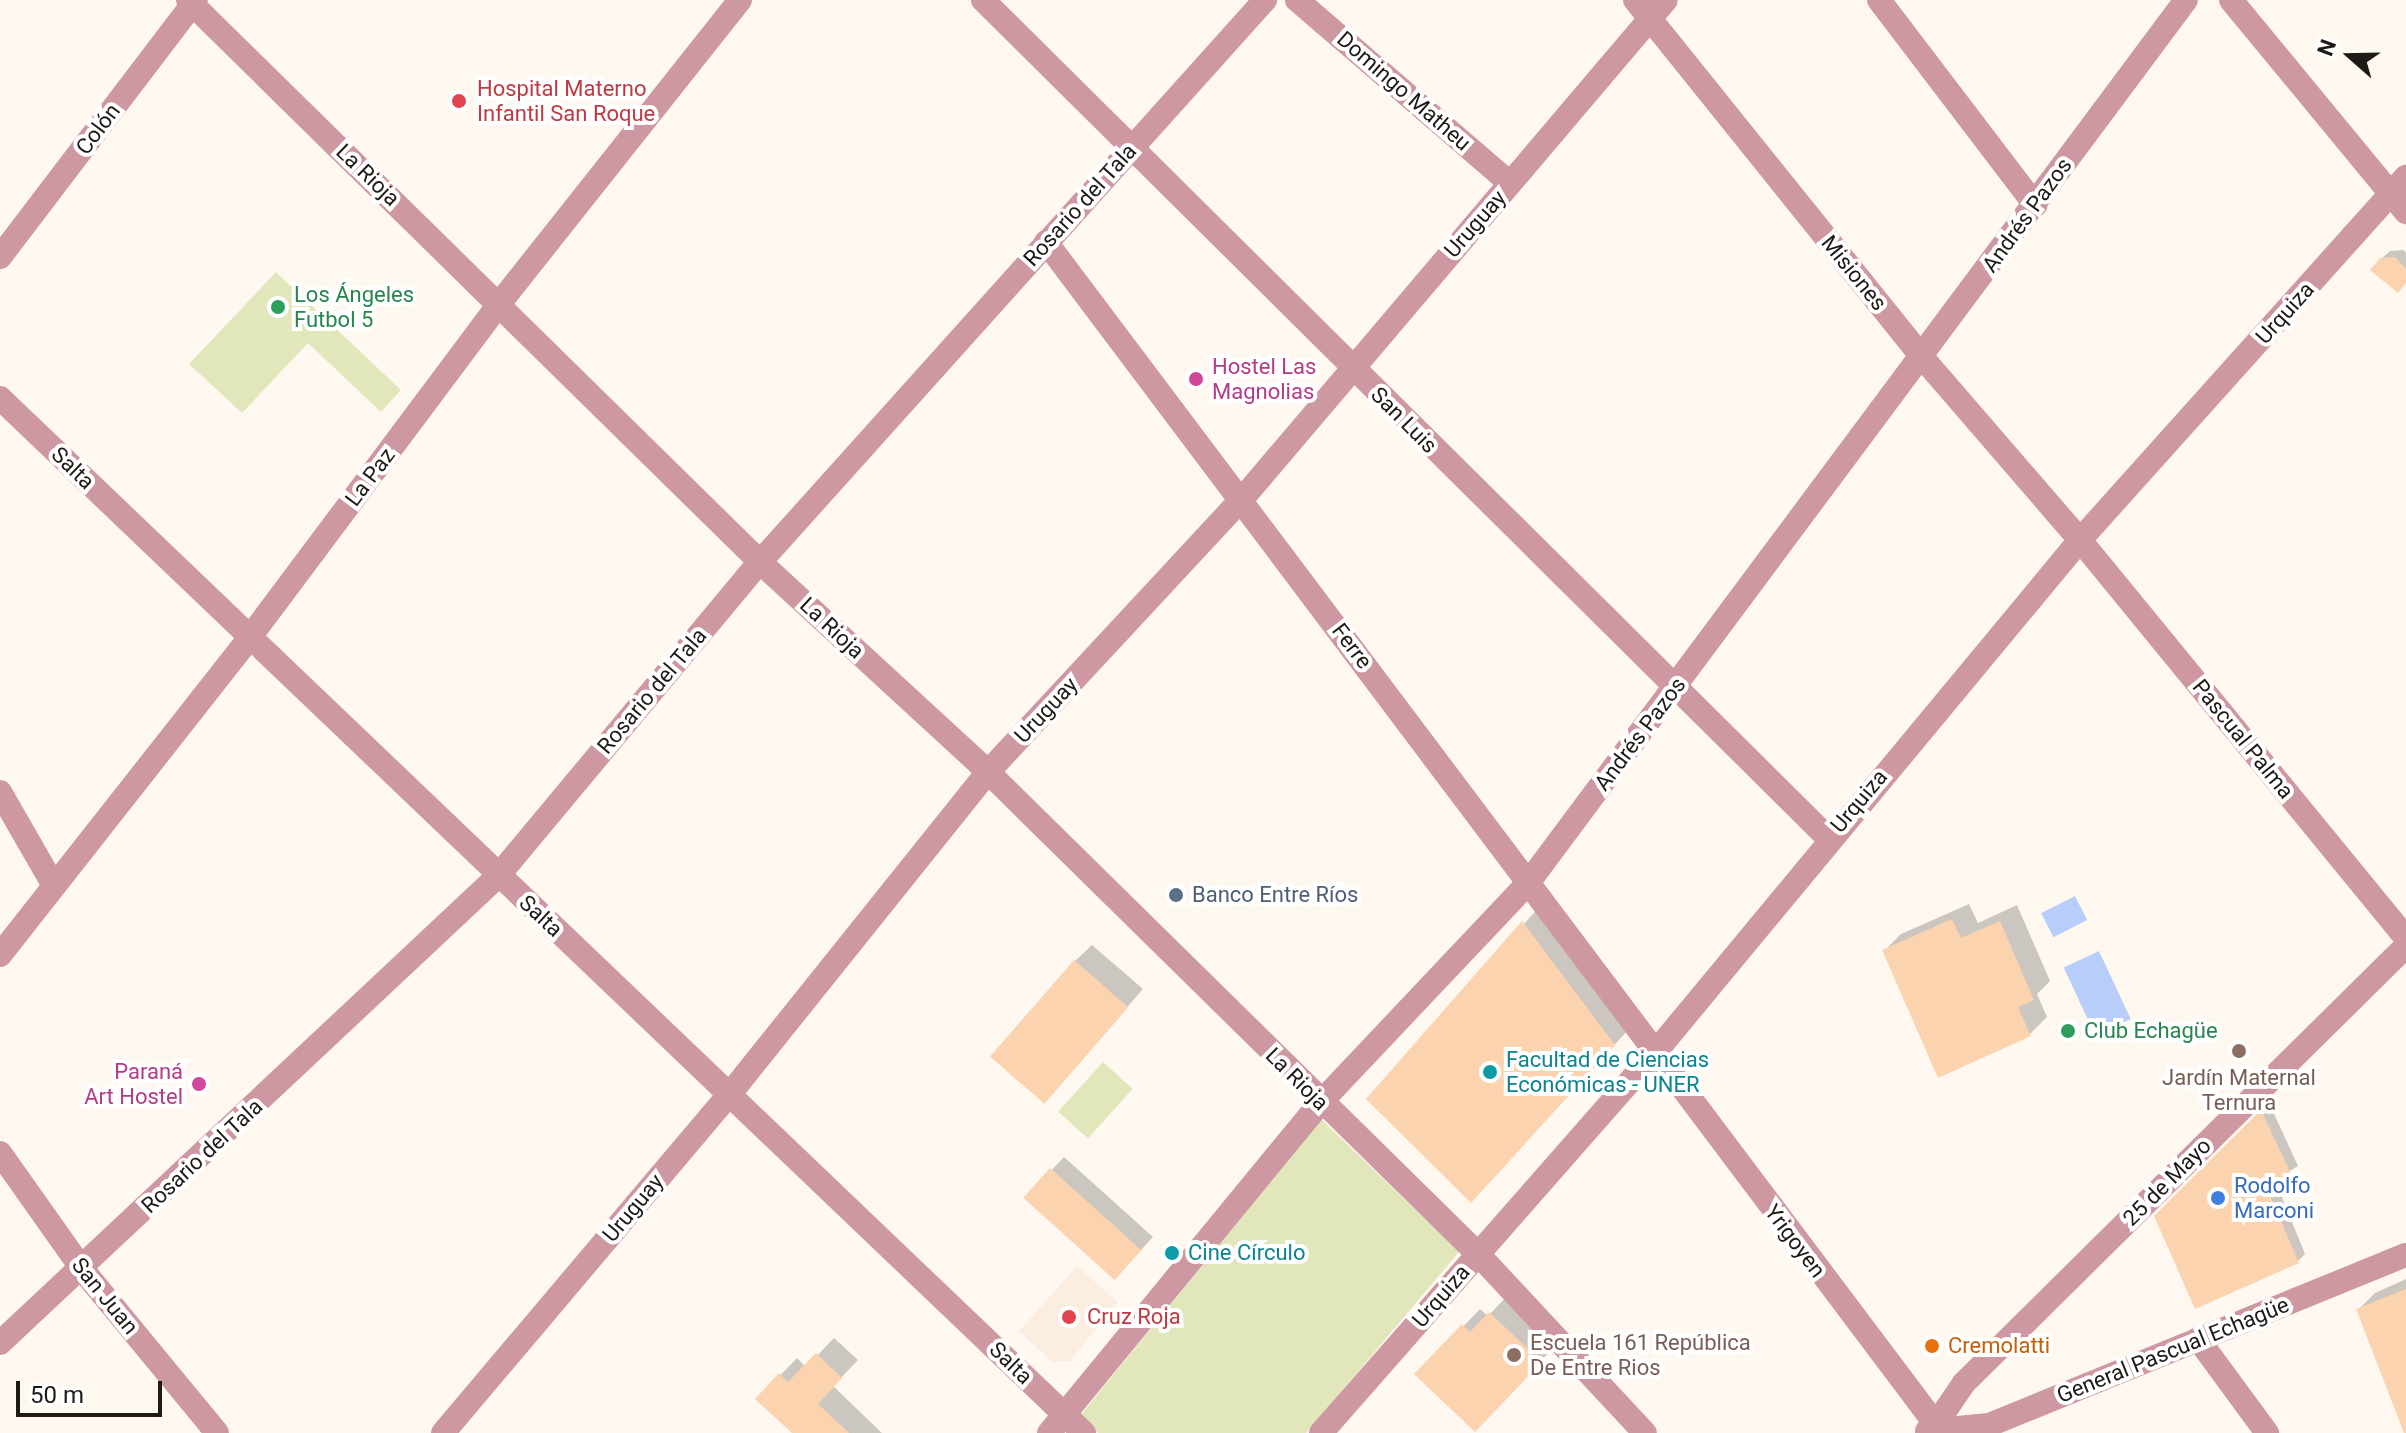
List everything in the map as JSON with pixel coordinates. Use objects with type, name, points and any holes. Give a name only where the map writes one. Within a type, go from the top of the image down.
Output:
[{"type":"street","name":"La Paz","points":[[0,955],[250,637],[499,304],[740,0]]},
{"type":"street","name":"San Luis","points":[[983,0],[1828,838]]},
{"type":"street","name":"Rosario del Tala","points":[[0,1343],[498,876],[760,562],[1265,0]]},
{"type":"street","name":"Domingo Matheu","points":[[1297,0],[1510,183]]},
{"type":"street","name":"Uruguay","points":[[443,1433],[729,1095],[988,772],[1243,498],[1510,183],[1642,9],[1666,0]]},
{"type":"street","points":[[1879,0],[2035,205]]},
{"type":"street","name":"Andrés Pazos","points":[[1057,1424],[1321,1102],[1528,883],[2186,0]]},
{"type":"street","points":[[2231,0],[2401,194]]},
{"type":"street","name":"La Rioja","points":[[193,1],[760,562],[988,772],[1477,1253],[1645,1433]]},
{"type":"street","name":"Colón","points":[[0,257],[193,1]]},
{"type":"street","name":"Misiones","points":[[1642,9],[1922,357],[2080,540]]},
{"type":"street","name":"Urquiza","points":[[1321,1433],[1653,1055],[1828,838],[2080,540],[2401,194]]},
{"type":"street","name":"Ferre","points":[[1046,242],[1243,498],[1653,1055]]},
{"type":"street","name":"Salta","points":[[0,398],[729,1095],[1057,1424],[1084,1433]]},
{"type":"street","name":"Pascual Palma","points":[[2080,540],[2406,938]]},
{"type":"street","points":[[0,792],[54,886]]},
{"type":"street","name":"25 de Mayo","points":[[1929,1431],[1964,1383],[2406,946]]},
{"type":"street","name":"Yrigoyen","points":[[1653,1055],[1929,1431]]},
{"type":"street","name":"San Juan","points":[[0,1153],[82,1269],[217,1433]]},
{"type":"street","name":"General Pascual Echagüe","points":[[1929,1431],[1989,1425],[2406,1255]]},
{"type":"street","points":[[2198,1339],[2267,1433]]},
{"type":"shaded area","name":"Cruz Roja","points":[[1077,1266],[1118,1302],[1070,1361],[1052,1362],[1019,1331]]},
{"type":"green space","name":"Los Ángeles Futbol 5","points":[[276,272],[401,390],[381,412],[308,343],[242,413],[189,364]]},
{"type":"green space","points":[[1103,1062],[1133,1089],[1088,1139],[1058,1112]]},
{"type":"green space","points":[[1321,1119],[1459,1252],[1306,1433],[1098,1433],[1080,1416]]},
{"type":"water","points":[[2075,896],[2087,920],[2053,937],[2041,913]]},
{"type":"water","points":[[2099,951],[2131,1019],[2095,1035],[2064,967]]},
{"type":"building","points":[[2395,257],[2406,269],[2406,283],[2398,293],[2370,270],[2380,258]]},
{"type":"building","points":[[1952,919],[1961,938],[2000,921],[2034,1000],[2018,1007],[2031,1036],[1938,1078],[1882,950]]},
{"type":"building","name":"Facultad de Ciencias Económicas - UNER","points":[[1522,921],[1615,1045],[1471,1203],[1366,1099]]},
{"type":"building","points":[[1074,960],[1128,1007],[1044,1104],[990,1057]]},
{"type":"building","name":"Rodolfo Marconi","points":[[2261,1110],[2292,1176],[2266,1186],[2299,1263],[2195,1309],[2154,1216]]},
{"type":"building","points":[[1050,1168],[1141,1250],[1115,1280],[1023,1198]]},
{"type":"building","points":[[2406,1289],[2406,1433],[2404,1433],[2356,1309]]},
{"type":"building","points":[[1489,1312],[1542,1362],[1475,1432],[1414,1374],[1462,1324],[1470,1332]]},
{"type":"building","points":[[816,1353],[842,1378],[818,1404],[849,1433],[792,1433],[755,1399],[779,1373],[788,1382]]},
{"type":"place","name":"Hospital Materno Infantil San Roque","points":[[459,101]]},
{"type":"place","name":"Los Ángeles Futbol 5","points":[[278,307]]},
{"type":"place","name":"Hostel Las Magnolias","points":[[1196,379]]},
{"type":"place","name":"Banco Entre Ríos","points":[[1176,895]]},
{"type":"place","name":"Club Echagüe","points":[[2068,1031]]},
{"type":"place","name":"Jardín Maternal Ternura","points":[[2239,1051]]},
{"type":"place","name":"Facultad de Ciencias Económicas - UNER","points":[[1490,1072]]},
{"type":"place","name":"Paraná Art Hostel","points":[[199,1084]]},
{"type":"place","name":"Rodolfo Marconi","points":[[2218,1198]]},
{"type":"place","name":"Cine Círculo","points":[[1172,1253]]},
{"type":"place","name":"Cruz Roja","points":[[1069,1317]]},
{"type":"place","name":"Cremolatti","points":[[1932,1346]]},
{"type":"place","name":"Escuela 161 República De Entre Rios","points":[[1514,1355]]}]
